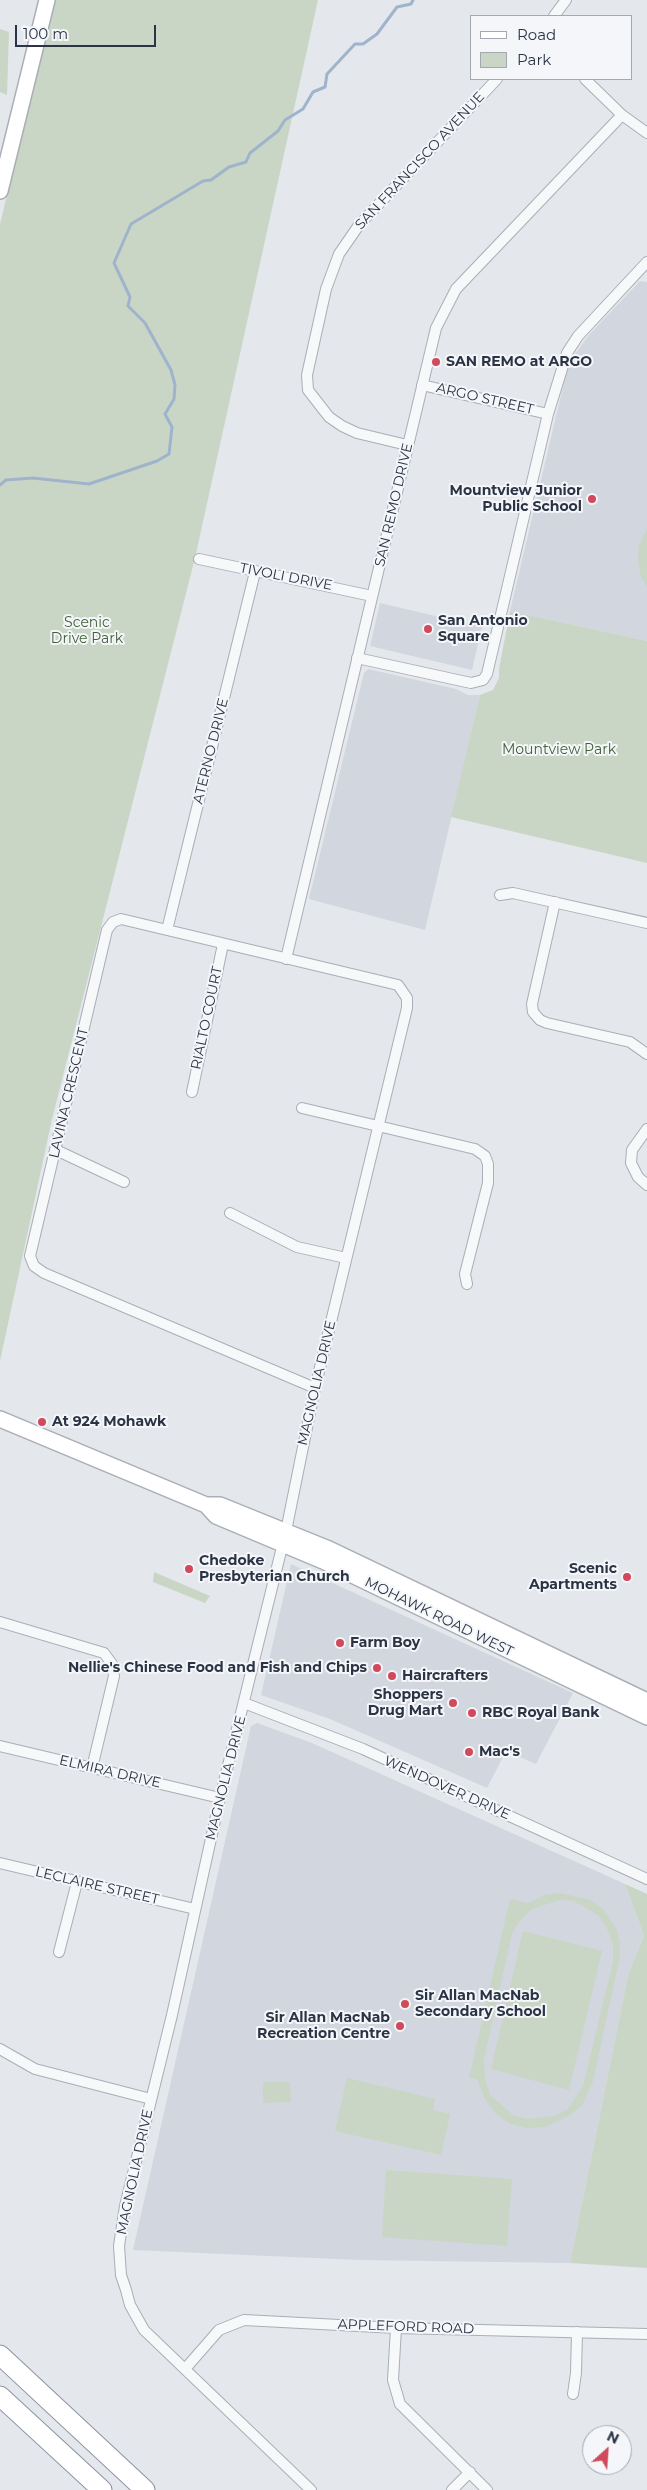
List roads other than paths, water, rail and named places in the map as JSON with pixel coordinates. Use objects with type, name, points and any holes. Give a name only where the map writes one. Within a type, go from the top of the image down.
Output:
[{"type":"highway","points":[[0,2355],[145,2490]]},
{"type":"highway","points":[[0,2396],[102,2490]]},
{"type":"main road","points":[[0,191],[3,164],[48,0]]},
{"type":"main road","name":"MOHAWK ROAD WEST","points":[[0,1419],[206,1505],[216,1516],[329,1549],[647,1701]]},
{"type":"main road","name":"MOHAWK ROAD WEST","points":[[284,1537],[331,1564],[534,1664],[647,1717]]},
{"type":"main road","points":[[534,1664],[559,1658]]},
{"type":"street","points":[[555,15],[566,0]]},
{"type":"street","name":"SAN FRANCISCO AVENUE","points":[[407,445],[358,433],[342,426],[329,418],[308,390],[307,376],[326,289],[338,254],[359,225],[496,80]]},
{"type":"street","points":[[586,80],[622,115],[647,133]]},
{"type":"street","name":"SAN REMO DRIVE","points":[[286,959],[436,328],[456,289],[622,115]]},
{"type":"street","points":[[357,658],[471,683],[483,680],[487,674],[548,414],[567,353],[578,336],[646,266]]},
{"type":"street","name":"ARGO STREET","points":[[422,385],[548,414]]},
{"type":"street","name":"TIVOLI DRIVE","points":[[199,559],[372,596]]},
{"type":"street","name":"ATERNO DRIVE","points":[[167,930],[255,572]]},
{"type":"street","points":[[500,895],[513,893],[647,923]]},
{"type":"street","points":[[554,902],[532,1004],[533,1012],[540,1020],[547,1023],[630,1042],[647,1054]]},
{"type":"street","name":"LAVINA CRESCENT","points":[[315,1388],[44,1273],[34,1266],[30,1256],[107,930],[113,922],[122,919],[398,985],[407,998]]},
{"type":"street","name":"RIALTO COURT","points":[[192,1092],[223,944]]},
{"type":"street","name":"MAGNOLIA DRIVE","points":[[311,2490],[144,2330],[130,2304],[122,2275],[119,2246],[125,2206],[152,2099],[220,1798],[284,1537],[315,1388],[407,998]]},
{"type":"street","points":[[302,1108],[475,1149],[485,1156],[488,1164],[488,1184],[465,1274],[467,1284]]},
{"type":"street","points":[[647,1129],[632,1150],[631,1163],[638,1177],[647,1185]]},
{"type":"street","points":[[56,1150],[124,1182]]},
{"type":"street","points":[[230,1213],[297,1247],[346,1258]]},
{"type":"street","points":[[0,1622],[104,1653],[112,1664],[114,1676],[92,1768]]},
{"type":"street","name":"WENDOVER DRIVE","points":[[244,1703],[363,1749],[647,1880]]},
{"type":"street","name":"ELMIRA DRIVE","points":[[0,1746],[220,1798]]},
{"type":"street","name":"LECLAIRE STREET","points":[[0,1863],[195,1909]]},
{"type":"street","points":[[59,1952],[77,1882]]},
{"type":"street","points":[[0,2049],[35,2068],[152,2099]]},
{"type":"street","name":"APPLEFORD ROAD","points":[[184,2369],[219,2330],[244,2320],[396,2328],[647,2334]]},
{"type":"street","points":[[396,2328],[393,2380],[400,2404],[487,2490]]},
{"type":"street","points":[[573,2394],[576,2373],[577,2332]]},
{"type":"street","points":[[452,2490],[470,2472]]},
{"type":"waterway","points":[[0,485],[6,480],[33,478],[89,484],[157,461],[169,454],[172,427],[165,414],[174,399],[175,385],[171,370],[145,323],[128,306],[130,297],[114,263],[131,224],[203,181],[211,180],[229,167],[246,162],[250,153],[278,131],[285,120],[303,109],[313,92],[325,87],[327,74],[355,44],[363,44],[377,34],[397,7],[411,4],[413,0]]},
{"type":"place","name":"SAN REMO at ARGO","points":[[436,362]]},
{"type":"place","name":"Mountview Junior Public School","points":[[592,499]]},
{"type":"place","name":"San Antonio Square","points":[[428,629]]},
{"type":"place","name":"At 924 Mohawk","points":[[42,1422]]},
{"type":"place","name":"Chedoke Presbyterian Church","points":[[189,1569]]},
{"type":"place","name":"Scenic Apartments","points":[[627,1577]]},
{"type":"place","name":"Farm Boy","points":[[340,1643]]},
{"type":"place","name":"Nellie's Chinese Food and Fish and Chips","points":[[377,1668]]},
{"type":"place","name":"Haircrafters","points":[[392,1676]]},
{"type":"place","name":"Shoppers Drug Mart","points":[[453,1703]]},
{"type":"place","name":"RBC Royal Bank","points":[[472,1713]]},
{"type":"place","name":"Mac's","points":[[469,1752]]},
{"type":"place","name":"Sir Allan MacNab Secondary School","points":[[405,2004]]},
{"type":"place","name":"Sir Allan MacNab Recreation Centre","points":[[400,2026]]},
{"type":"park label","name":"Scenic Drive Park","points":[[87,632]]},
{"type":"park label","name":"Mountview Park","points":[[559,750]]}]
